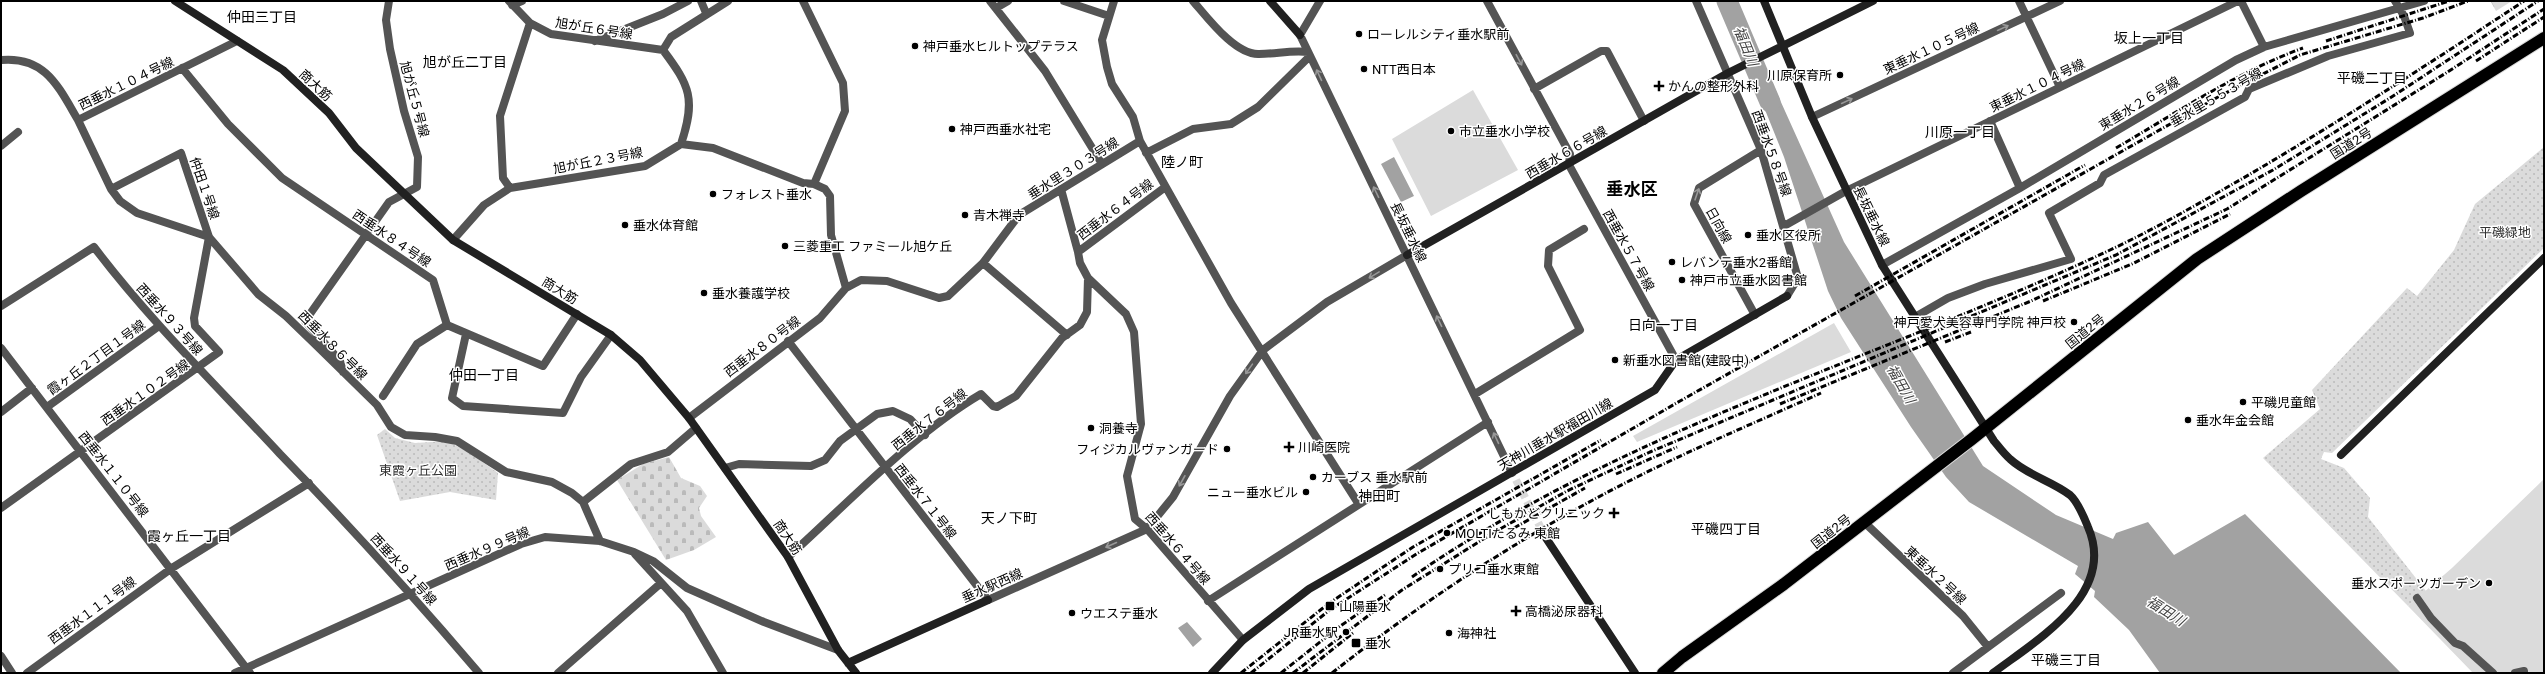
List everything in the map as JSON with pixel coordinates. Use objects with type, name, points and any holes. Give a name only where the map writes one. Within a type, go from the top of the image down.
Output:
[{"type":"highway","name":"国道2号","points":[[1663,673],[1682,657],[1784,584],[1972,439],[2197,259],[2301,191],[2544,38]]},
{"type":"street","name":"商大筋","points":[[175,1],[283,70],[329,113],[356,148],[403,195],[453,240],[611,335],[640,360],[689,418],[788,557],[838,650],[856,673]]},
{"type":"street","name":"旭が丘５号線","points":[[388,1],[386,20],[390,49],[404,111],[418,157],[418,187],[403,195]]},
{"type":"street","points":[[511,3],[522,1]]},
{"type":"street","points":[[594,41],[663,14],[688,1]]},
{"type":"street","points":[[701,1],[706,13]]},
{"type":"street","points":[[728,1],[706,13],[671,37],[663,50],[685,81],[689,97],[688,118],[680,144],[714,148],[803,183],[814,184],[825,189],[830,196],[831,235],[846,288],[861,280],[887,281],[939,298],[948,296],[983,263],[1067,334]]},
{"type":"street","points":[[803,1],[843,83],[845,111],[814,184]]},
{"type":"street","points":[[990,1],[1045,71],[1102,164]]},
{"type":"street","points":[[996,8],[1008,1]]},
{"type":"street","points":[[1064,1],[1109,16]]},
{"type":"street","points":[[1114,1],[1102,40],[1112,84],[1132,117],[1140,142],[1164,188],[1231,303],[1263,350],[1358,503]]},
{"type":"street","points":[[1193,1],[1217,29],[1245,50],[1257,54],[1289,50],[1309,54]]},
{"type":"street","name":"長坂垂水線","points":[[1270,1],[1300,36],[1514,477]]},
{"type":"street","points":[[1300,36],[1320,1]]},
{"type":"street","name":"西垂水５７号線","points":[[1487,1],[1570,154],[1569,165],[1676,360]]},
{"type":"street","name":"西垂水５８号線","points":[[1696,1],[1761,150],[1784,226]]},
{"type":"street","name":"長坂垂水線","points":[[1764,1],[1812,117],[1882,264],[1986,428],[2010,460],[2071,496],[2083,515],[2093,537],[2094,572],[2081,596],[2064,618],[1993,673]]},
{"type":"street","name":"西垂水６６号線","points":[[1407,255],[1767,52],[1782,47],[1872,1]]},
{"type":"street","points":[[2019,1],[2060,87]]},
{"type":"street","name":"東垂水１０５号線","points":[[1812,117],[2060,1]]},
{"type":"street","points":[[2240,1],[2264,47]]},
{"type":"street","name":"東垂水１０４号線","points":[[1846,191],[2240,1]]},
{"type":"street","points":[[2395,1],[2401,9]]},
{"type":"street","name":"東垂水２６号線","points":[[1882,264],[2020,188],[2179,94],[2264,47],[2401,9],[2424,1]]},
{"type":"street","name":"旭が丘６号線","points":[[511,3],[530,23],[551,34],[663,50]]},
{"type":"street","name":"垂水里５５３号線","points":[[1915,317],[1948,298],[1985,284],[2071,259],[2049,213],[2100,184],[2104,175],[2244,97],[2249,89],[2328,56],[2410,32],[2401,9]]},
{"type":"street","points":[[453,240],[484,205],[510,188],[503,178],[500,116],[530,23]]},
{"type":"street","name":"西垂水１０４号線","points":[[1,60],[27,60],[45,72],[63,94],[78,120],[237,41]]},
{"type":"street","points":[[1534,89],[1601,51],[1607,51],[1644,121]]},
{"type":"street","points":[[1146,153],[1193,129],[1231,124],[1258,107],[1309,54]]},
{"type":"street","name":"西垂水８４号線","points":[[182,68],[228,124],[282,178],[433,280],[447,325]]},
{"type":"street","points":[[78,120],[111,189],[120,201],[137,213],[210,237]]},
{"type":"street","points":[[1990,122],[2020,188]]},
{"type":"street","points":[[1,146],[18,132]]},
{"type":"street","name":"垂水里３０３号線","points":[[983,263],[1019,215],[1140,142]]},
{"type":"street","name":"旭が丘２３号線","points":[[510,188],[645,166],[680,144]]},
{"type":"street","name":"日向線","points":[[1755,315],[1694,204],[1699,188],[1761,150]]},
{"type":"street","name":"仲田１号線","points":[[111,189],[181,153],[210,237]]},
{"type":"street","name":"西垂水６４号線","points":[[1164,188],[1078,252],[1080,263],[1088,278],[1126,314],[1134,332],[1141,424],[1127,476],[1135,519],[1147,529],[1243,640]]},
{"type":"street","points":[[1061,189],[1078,252]]},
{"type":"street","points":[[1784,226],[1846,191]]},
{"type":"street","points":[[344,374],[340,362],[305,321],[389,202],[403,195]]},
{"type":"street","name":"天神川垂水駅福田川線","points":[[1212,673],[1243,640],[1309,589],[1514,477],[1655,390],[1676,360],[1787,296],[1798,278],[1784,226]]},
{"type":"street","points":[[1475,394],[1580,330],[1548,266],[1549,250],[1584,229]]},
{"type":"street","name":"西垂水１０２号線","points":[[1,508],[199,368],[219,352],[195,326],[194,318],[210,237]]},
{"type":"street","name":"西垂水８６号線","points":[[210,237],[258,294],[286,316],[377,405],[391,427],[405,435],[435,437],[457,441],[506,472],[552,482],[572,493],[583,502]]},
{"type":"street","name":"西垂水９３号線","points":[[1,306],[94,247],[123,285],[159,326],[309,484]]},
{"type":"street","points":[[1147,529],[1174,497],[1230,396],[1263,350],[1327,302],[1407,255]]},
{"type":"street","points":[[2341,455],[2544,258]]},
{"type":"street","name":"西垂水７６号線","points":[[788,557],[886,469],[960,407],[981,394],[993,406],[1009,401],[1067,334],[1080,325],[1087,312],[1088,278]]},
{"type":"street","name":"西垂水８０号線","points":[[689,418],[788,340],[820,318],[846,288]]},
{"type":"street","points":[[383,396],[417,344],[447,325],[543,366],[577,314]]},
{"type":"street","name":"霞ヶ丘２丁目１号線","points":[[47,407],[159,326]]},
{"type":"street","points":[[466,334],[452,398],[464,406],[563,413],[582,377],[611,335]]},
{"type":"street","name":"西垂水７１号線","points":[[788,340],[988,600]]},
{"type":"street","name":"西垂水１１０号線","points":[[1,348],[172,568],[248,670]]},
{"type":"street","points":[[1,412],[32,388]]},
{"type":"street","points":[[725,468],[738,464],[811,466],[825,460],[840,441],[877,414],[893,411],[910,419],[925,435]]},
{"type":"street","points":[[1208,601],[1358,503],[1488,422]]},
{"type":"street","points":[[600,541],[583,502],[631,464],[668,452],[696,428]]},
{"type":"street","name":"西垂水１１１号線","points":[[28,673],[172,568],[309,484]]},
{"type":"street","name":"西垂水９１号線","points":[[309,484],[411,594],[480,673]]},
{"type":"street","name":"東垂水２号線","points":[[1864,522],[1962,616],[1988,647]]},
{"type":"street","name":"垂水駅西線","points":[[848,664],[1147,529]]},
{"type":"street","name":"西垂水９９号線","points":[[235,673],[248,670],[521,544],[545,537],[600,541],[634,552],[653,561],[687,588],[764,622],[838,650]]},
{"type":"street","points":[[1546,538],[1635,673]]},
{"type":"street","points":[[634,552],[687,611],[723,673]]},
{"type":"street","points":[[558,673],[661,583]]},
{"type":"street","points":[[1953,673],[2061,593]]},
{"type":"street","points":[[2417,598],[2431,618],[2455,643],[2463,646],[2493,673]]},
{"type":"street","points":[[1,656],[9,672]]},
{"type":"street","points":[[2514,673],[2524,671]]},
{"type":"green space","points":[[2512,1],[2496,11],[2491,2]]},
{"type":"green space","points":[[1473,90],[1518,170],[1431,216],[1392,139]]},
{"type":"green space","name":"平磯緑地","points":[[2544,147],[2544,248],[2332,453],[2324,452],[2321,459],[2344,468],[2370,498],[2368,517],[2426,591],[2408,606],[2263,458],[2320,409],[2312,390],[2407,288],[2417,296],[2454,250],[2475,204]]},
{"type":"green space","points":[[1834,323],[1851,352],[1637,442],[1633,436]]},
{"type":"green space","name":"東霞ヶ丘公園","points":[[385,429],[395,438],[415,443],[447,441],[470,453],[498,473],[496,500],[450,492],[400,501],[377,435]]},
{"type":"green space","points":[[669,457],[681,478],[700,486],[707,496],[699,508],[701,516],[716,537],[694,550],[666,560],[617,480],[643,464]]},
{"type":"green space","name":"垂水スポーツガーデン","points":[[2544,479],[2544,673],[2473,673],[2408,606],[2452,568]]},
{"type":"water","points":[[1767,71],[1844,242],[1983,466],[2056,515],[2113,539],[2116,533],[2148,522],[2174,555],[2245,514],[2401,673],[2160,673],[2129,630],[2094,597],[2095,591],[2075,574],[2078,566],[1969,502],[1946,477],[1911,427],[1841,318],[1828,291],[1784,157],[1753,80]]},
{"type":"water","points":[[1394,157],[1414,196],[1401,202],[1381,164]]},
{"type":"water","points":[[1187,622],[1202,639],[1193,647],[1178,628]]},
{"type":"waterway","name":"福田川","points":[[1727,1],[1770,102]]},
{"type":"tunnel","points":[[1516,480],[1546,538]]},
{"type":"railway","points":[[2326,41],[2449,1]]},
{"type":"railway","points":[[1251,673],[1331,609],[1418,553],[1680,401],[2218,97],[2300,55],[2423,18],[2468,1]]},
{"type":"railway","points":[[1412,577],[1493,525],[1578,479],[1664,438],[1752,400],[2020,290],[2145,233],[2252,173],[2321,131],[2524,1]]},
{"type":"railway","points":[[1293,673],[1402,590],[1493,533],[1567,491],[1650,452],[2116,255],[2273,170],[2390,98],[2538,1]]},
{"type":"railway","points":[[1780,404],[2031,301],[2227,209],[2446,73],[2544,9]]},
{"type":"railway","points":[[2476,61],[2544,17]]},
{"type":"railway","points":[[2116,148],[2231,81],[2254,69],[2303,48]]},
{"type":"railway","points":[[1855,296],[2085,165]]},
{"type":"railway","points":[[2043,301],[2132,264],[2230,214]]},
{"type":"railway","points":[[1945,342],[1971,332]]},
{"type":"railway","points":[[1332,673],[1368,645],[1442,592],[1519,542],[1559,519],[1639,476],[1821,393]]},
{"type":"railway","points":[[1241,673],[1328,604],[1413,547],[1601,440]]},
{"type":"railway","points":[[1616,474],[1677,447]]},
{"type":"railway","points":[[1514,528],[1585,488]]},
{"type":"railway","points":[[1281,673],[1339,627],[1385,595]]},
{"type":"railway","points":[[1303,673],[1353,633]]},
{"type":"place","name":"ローレルシティ垂水駅前","points":[[1359,34]]},
{"type":"place","name":"神戸垂水ヒルトップテラス","points":[[915,46]]},
{"type":"place","name":"NTT西日本","points":[[1364,69]]},
{"type":"place","name":"川原保育所","points":[[1840,75]]},
{"type":"place","name":"かんの整形外科","points":[[1659,86]]},
{"type":"place","name":"神戸西垂水社宅","points":[[952,129]]},
{"type":"place","name":"市立垂水小学校","points":[[1451,131]]},
{"type":"place","name":"フォレスト垂水","points":[[713,194]]},
{"type":"place","name":"青木禅寺","points":[[965,215]]},
{"type":"place","name":"垂水体育館","points":[[625,225]]},
{"type":"place","name":"垂水区役所","points":[[1748,235]]},
{"type":"place","name":"三菱重工 ファミール旭ケ丘","points":[[785,246]]},
{"type":"place","name":"レバンテ垂水2番館","points":[[1672,262]]},
{"type":"place","name":"神戸市立垂水図書館","points":[[1682,280]]},
{"type":"place","name":"垂水養護学校","points":[[704,293]]},
{"type":"place","name":"神戸愛犬美容専門学院 神戸校","points":[[2074,322]]},
{"type":"place","name":"新垂水図書館(建設中)","points":[[1615,360]]},
{"type":"place","name":"平磯児童館","points":[[2243,402]]},
{"type":"place","name":"垂水年金会館","points":[[2188,420]]},
{"type":"place","name":"洞養寺","points":[[1091,428]]},
{"type":"place","name":"川崎医院","points":[[1289,447]]},
{"type":"place","name":"フィジカルヴァンガード","points":[[1227,449]]},
{"type":"place","name":"カーブス 垂水駅前","points":[[1313,477]]},
{"type":"place","name":"ニュー垂水ビル","points":[[1306,492]]},
{"type":"place","name":"しもかどクリニック","points":[[1614,513]]},
{"type":"place","name":"MOLTIたるみ 東館","points":[[1447,533]]},
{"type":"place","name":"プリコ垂水東館","points":[[1440,569]]},
{"type":"place","name":"垂水スポーツガーデン","points":[[2489,583]]},
{"type":"place","name":"山陽垂水","points":[[1330,606]]},
{"type":"place","name":"高橋泌尿器科","points":[[1516,611]]},
{"type":"place","name":"ウエステ垂水","points":[[1072,613]]},
{"type":"place","name":"JR垂水駅","points":[[1346,632]]},
{"type":"place","name":"海神社","points":[[1449,633]]},
{"type":"place","name":"垂水","points":[[1356,643]]},
{"type":"district","name":"仲田三丁目","points":[[262,17]]},
{"type":"district","name":"坂上一丁目","points":[[2149,38]]},
{"type":"district","name":"旭が丘二丁目","points":[[465,62]]},
{"type":"district","name":"平磯二丁目","points":[[2372,78]]},
{"type":"district","name":"川原一丁目","points":[[1960,132]]},
{"type":"district","name":"陸ノ町","points":[[1182,162]]},
{"type":"district","name":"垂水区","points":[[1632,189]]},
{"type":"district","name":"日向一丁目","points":[[1663,325]]},
{"type":"district","name":"仲田一丁目","points":[[484,375]]},
{"type":"district","name":"神田町","points":[[1379,496]]},
{"type":"district","name":"天ノ下町","points":[[1009,518]]},
{"type":"district","name":"平磯四丁目","points":[[1726,529]]},
{"type":"district","name":"霞ヶ丘一丁目","points":[[189,536]]},
{"type":"district","name":"平磯三丁目","points":[[2066,660]]}]
